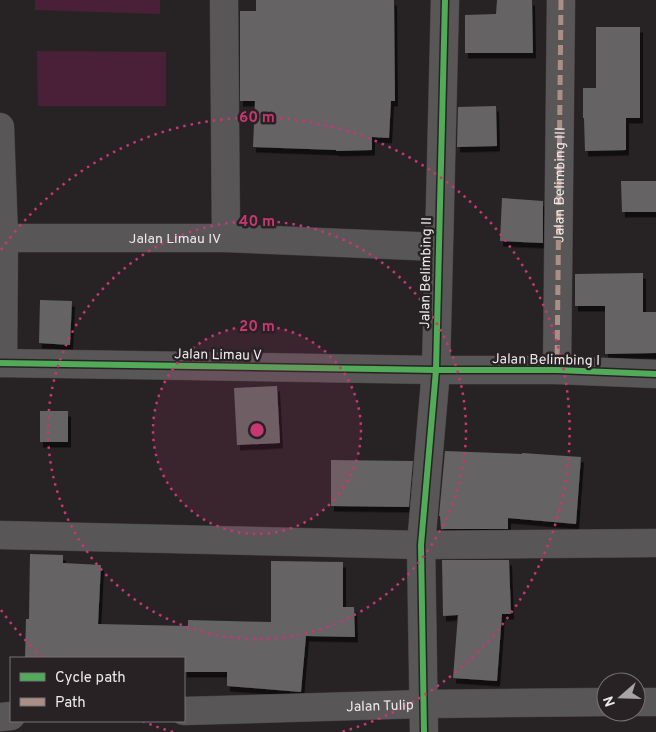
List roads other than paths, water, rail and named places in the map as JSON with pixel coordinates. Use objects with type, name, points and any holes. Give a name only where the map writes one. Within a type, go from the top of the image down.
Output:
[{"type":"street","points":[[224,0],[226,238]]},
{"type":"street","name":"Jalan Belimbing II","points":[[424,732],[421,545],[436,370],[445,0]]},
{"type":"street","name":"Jalan Belimbing III","points":[[557,370],[561,0]]},
{"type":"street","points":[[0,127],[4,238],[2,363]]},
{"type":"street","name":"Jalan Limau IV","points":[[4,238],[226,238],[438,247]]},
{"type":"street","name":"Jalan Limau V","points":[[2,363],[436,370]]},
{"type":"street","name":"Jalan Belimbing I","points":[[436,370],[557,370],[656,374]]},
{"type":"street","points":[[0,535],[421,545],[656,543]]},
{"type":"street","name":"Jalan Tulip","points":[[185,711],[424,704],[596,702]]}]
